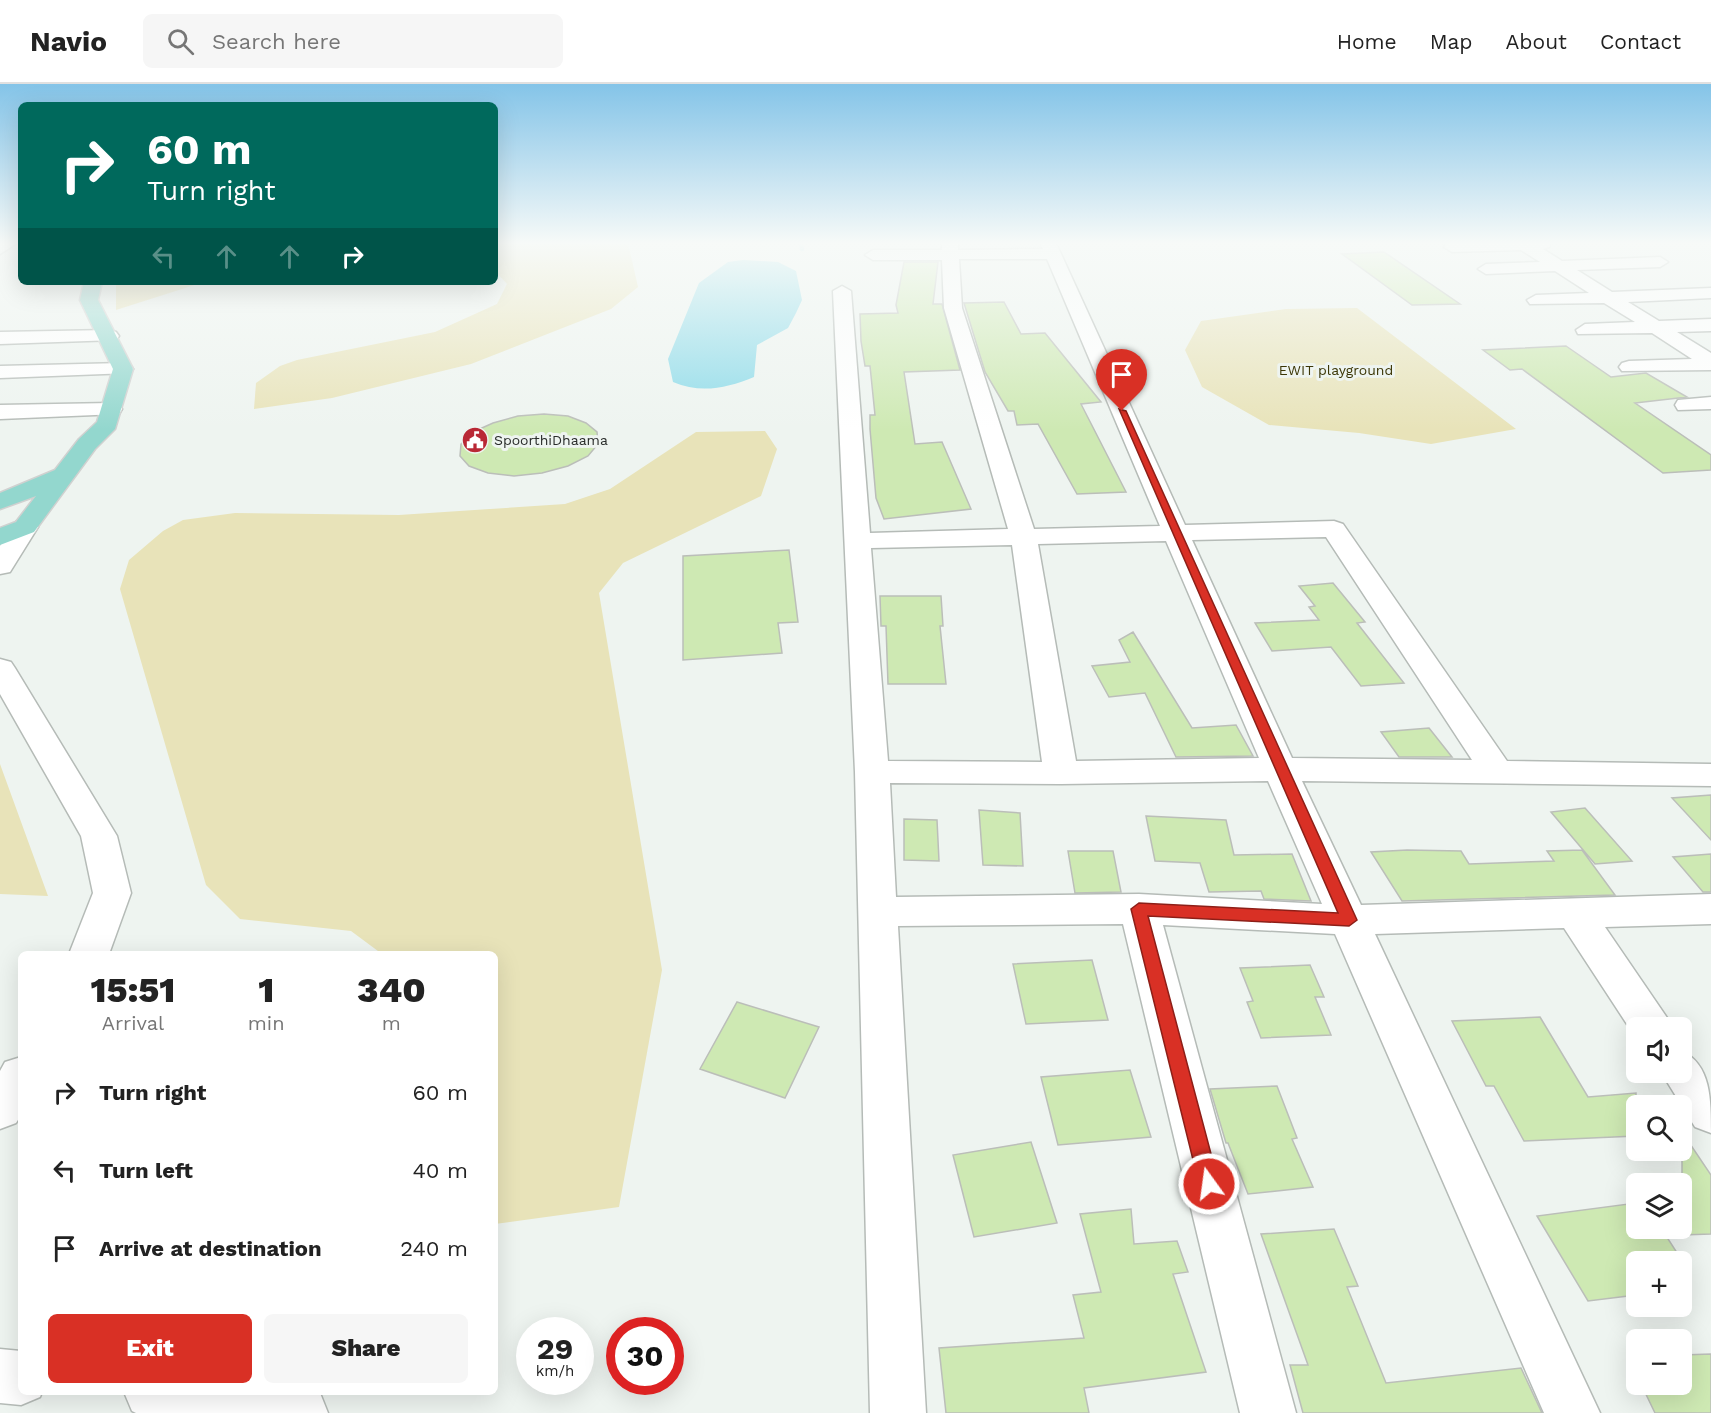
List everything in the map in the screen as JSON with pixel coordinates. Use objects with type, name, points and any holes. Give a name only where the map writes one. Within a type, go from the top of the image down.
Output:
[{"type":"main road","points":[[0,537],[25,527],[87,444],[107,424],[123,369],[109,336],[92,305]]},
{"type":"main road","points":[[0,502],[67,473]]},
{"type":"street","points":[[856,305],[858,541],[872,772],[898,1413]]},
{"type":"street","points":[[952,305],[1024,539],[1061,773]]},
{"type":"street","points":[[1075,305],[1280,769],[1572,1413]]},
{"type":"street","points":[[1620,305],[1711,363]]},
{"type":"street","points":[[1585,330],[1711,326]]},
{"type":"street","points":[[0,338],[109,336]]},
{"type":"street","points":[[1629,367],[1711,363]]},
{"type":"street","points":[[0,372],[123,369]]},
{"type":"street","points":[[1686,405],[1711,403]]},
{"type":"street","points":[[0,412],[111,409]]},
{"type":"street","points":[[0,566],[25,527]]},
{"type":"street","points":[[858,541],[1024,539],[1334,529],[1497,772]]},
{"type":"street","points":[[0,668],[99,836],[112,893],[90,951]]},
{"type":"street","points":[[872,772],[1061,773],[1280,769],[1711,775]]},
{"type":"street","points":[[877,912],[1139,909],[1349,920],[1711,909]]},
{"type":"street","points":[[1139,909],[1268,1413]]},
{"type":"street","points":[[1575,914],[1645,1017]]},
{"type":"street","points":[[0,1109],[18,1081]]},
{"type":"street","points":[[1691,1083],[1711,1113]]},
{"type":"street","points":[[0,1376],[18,1378]]},
{"type":"street","points":[[172,1395],[300,1413]]},
{"type":"green space","points":[[116,305],[132,305],[116,310]]},
{"type":"green space","points":[[495,305],[616,305],[611,309],[471,364],[332,398],[254,409],[256,383],[280,366],[297,360],[435,332]]},
{"type":"green space","name":"EWIT playground","points":[[1357,308],[1516,429],[1431,444],[1359,433],[1269,425],[1202,387],[1185,350],[1201,321],[1286,309]]},
{"type":"green space","points":[[765,431],[777,449],[761,496],[623,563],[599,593],[662,970],[619,1207],[498,1224],[498,951],[378,951],[351,931],[240,919],[206,885],[120,589],[129,560],[163,531],[183,520],[235,513],[399,515],[565,504],[610,489],[696,432]]},
{"type":"green space","points":[[0,764],[48,896],[0,894]]},
{"type":"water","points":[[690,305],[799,305],[788,328],[757,345],[754,377],[724,387],[704,389],[683,386],[673,382],[668,359]]},
{"type":"building","points":[[896,305],[942,305],[960,370],[904,372],[915,444],[942,442],[971,509],[884,519],[876,498],[870,429],[870,415],[875,415],[870,366],[865,366],[861,341],[860,314],[898,313]]},
{"type":"building","points":[[965,305],[1006,305],[1021,334],[1045,333],[1101,402],[1081,404],[1126,492],[1077,494],[1038,424],[1017,425],[1014,411],[1008,411],[985,372]]},
{"type":"building","points":[[1566,346],[1611,377],[1646,373],[1687,397],[1635,403],[1711,455],[1711,470],[1663,473],[1522,369],[1510,370],[1483,350]]},
{"type":"building","points":[[544,414],[568,416],[586,423],[597,432],[598,444],[588,456],[568,466],[542,473],[514,476],[488,473],[469,466],[460,456],[461,444],[473,432],[518,416]]},
{"type":"building","points":[[789,550],[798,622],[778,623],[782,653],[683,660],[683,556]]},
{"type":"building","points":[[1333,583],[1365,622],[1357,623],[1404,683],[1361,686],[1331,647],[1272,651],[1255,623],[1319,620],[1309,607],[1315,606],[1299,586]]},
{"type":"building","points":[[880,596],[941,596],[943,626],[940,626],[946,684],[888,684],[886,626],[881,626]]},
{"type":"building","points":[[1133,632],[1192,728],[1236,725],[1253,756],[1176,757],[1145,693],[1109,697],[1092,666],[1130,662],[1119,640]]},
{"type":"building","points":[[1429,728],[1452,757],[1399,757],[1381,732]]},
{"type":"building","points":[[1711,795],[1711,840],[1672,798]]},
{"type":"building","points":[[1585,808],[1632,861],[1595,864],[1551,812]]},
{"type":"building","points":[[979,810],[1020,813],[1023,866],[983,865]]},
{"type":"building","points":[[1146,816],[1226,820],[1234,855],[1292,854],[1311,901],[1264,899],[1261,891],[1209,892],[1200,863],[1155,861]]},
{"type":"building","points":[[904,819],[937,820],[939,861],[904,860]]},
{"type":"building","points":[[1582,850],[1615,895],[1402,901],[1371,852],[1461,851],[1469,864],[1554,861],[1547,851]]},
{"type":"building","points":[[1068,851],[1113,851],[1121,892],[1075,893]]},
{"type":"building","points":[[1711,854],[1711,892],[1703,892],[1673,857]]},
{"type":"building","points":[[1092,960],[1108,1020],[1026,1024],[1013,964]]},
{"type":"building","points":[[1310,965],[1324,997],[1315,997],[1331,1035],[1261,1038],[1247,1002],[1253,1001],[1240,968]]},
{"type":"building","points":[[737,1002],[819,1027],[785,1098],[700,1069]]},
{"type":"building","points":[[1540,1017],[1588,1097],[1636,1093],[1636,1095],[1626,1095],[1626,1136],[1524,1141],[1494,1086],[1486,1086],[1452,1021]]},
{"type":"building","points":[[1130,1070],[1151,1137],[1058,1145],[1041,1077]]},
{"type":"building","points":[[1277,1086],[1297,1138],[1292,1139],[1313,1187],[1248,1194],[1228,1143],[1226,1143],[1210,1089]]},
{"type":"building","points":[[1031,1142],[1057,1223],[974,1237],[953,1155]]},
{"type":"building","points":[[1692,1147],[1711,1175],[1711,1234],[1692,1235],[1692,1173],[1682,1173],[1682,1161],[1692,1161]]},
{"type":"building","points":[[1626,1204],[1626,1239],[1668,1239],[1676,1251],[1626,1251],[1626,1296],[1588,1301],[1537,1216]]},
{"type":"building","points":[[1131,1209],[1134,1244],[1177,1241],[1188,1272],[1173,1274],[1206,1372],[1084,1388],[1089,1413],[946,1413],[939,1348],[1084,1338],[1073,1295],[1101,1292],[1080,1214]]},
{"type":"building","points":[[1334,1229],[1358,1286],[1347,1287],[1386,1383],[1521,1368],[1542,1413],[1303,1413],[1290,1365],[1308,1365],[1261,1234]]},
{"type":"building","points":[[1711,1354],[1711,1413],[1655,1413],[1646,1395],[1692,1395],[1692,1355]]},
{"type":"place","name":"SpoorthiDhaama","points":[[475,440]]},
{"type":"route","points":[[1122,411],[1349,920],[1139,909],[1209,1184]]}]
